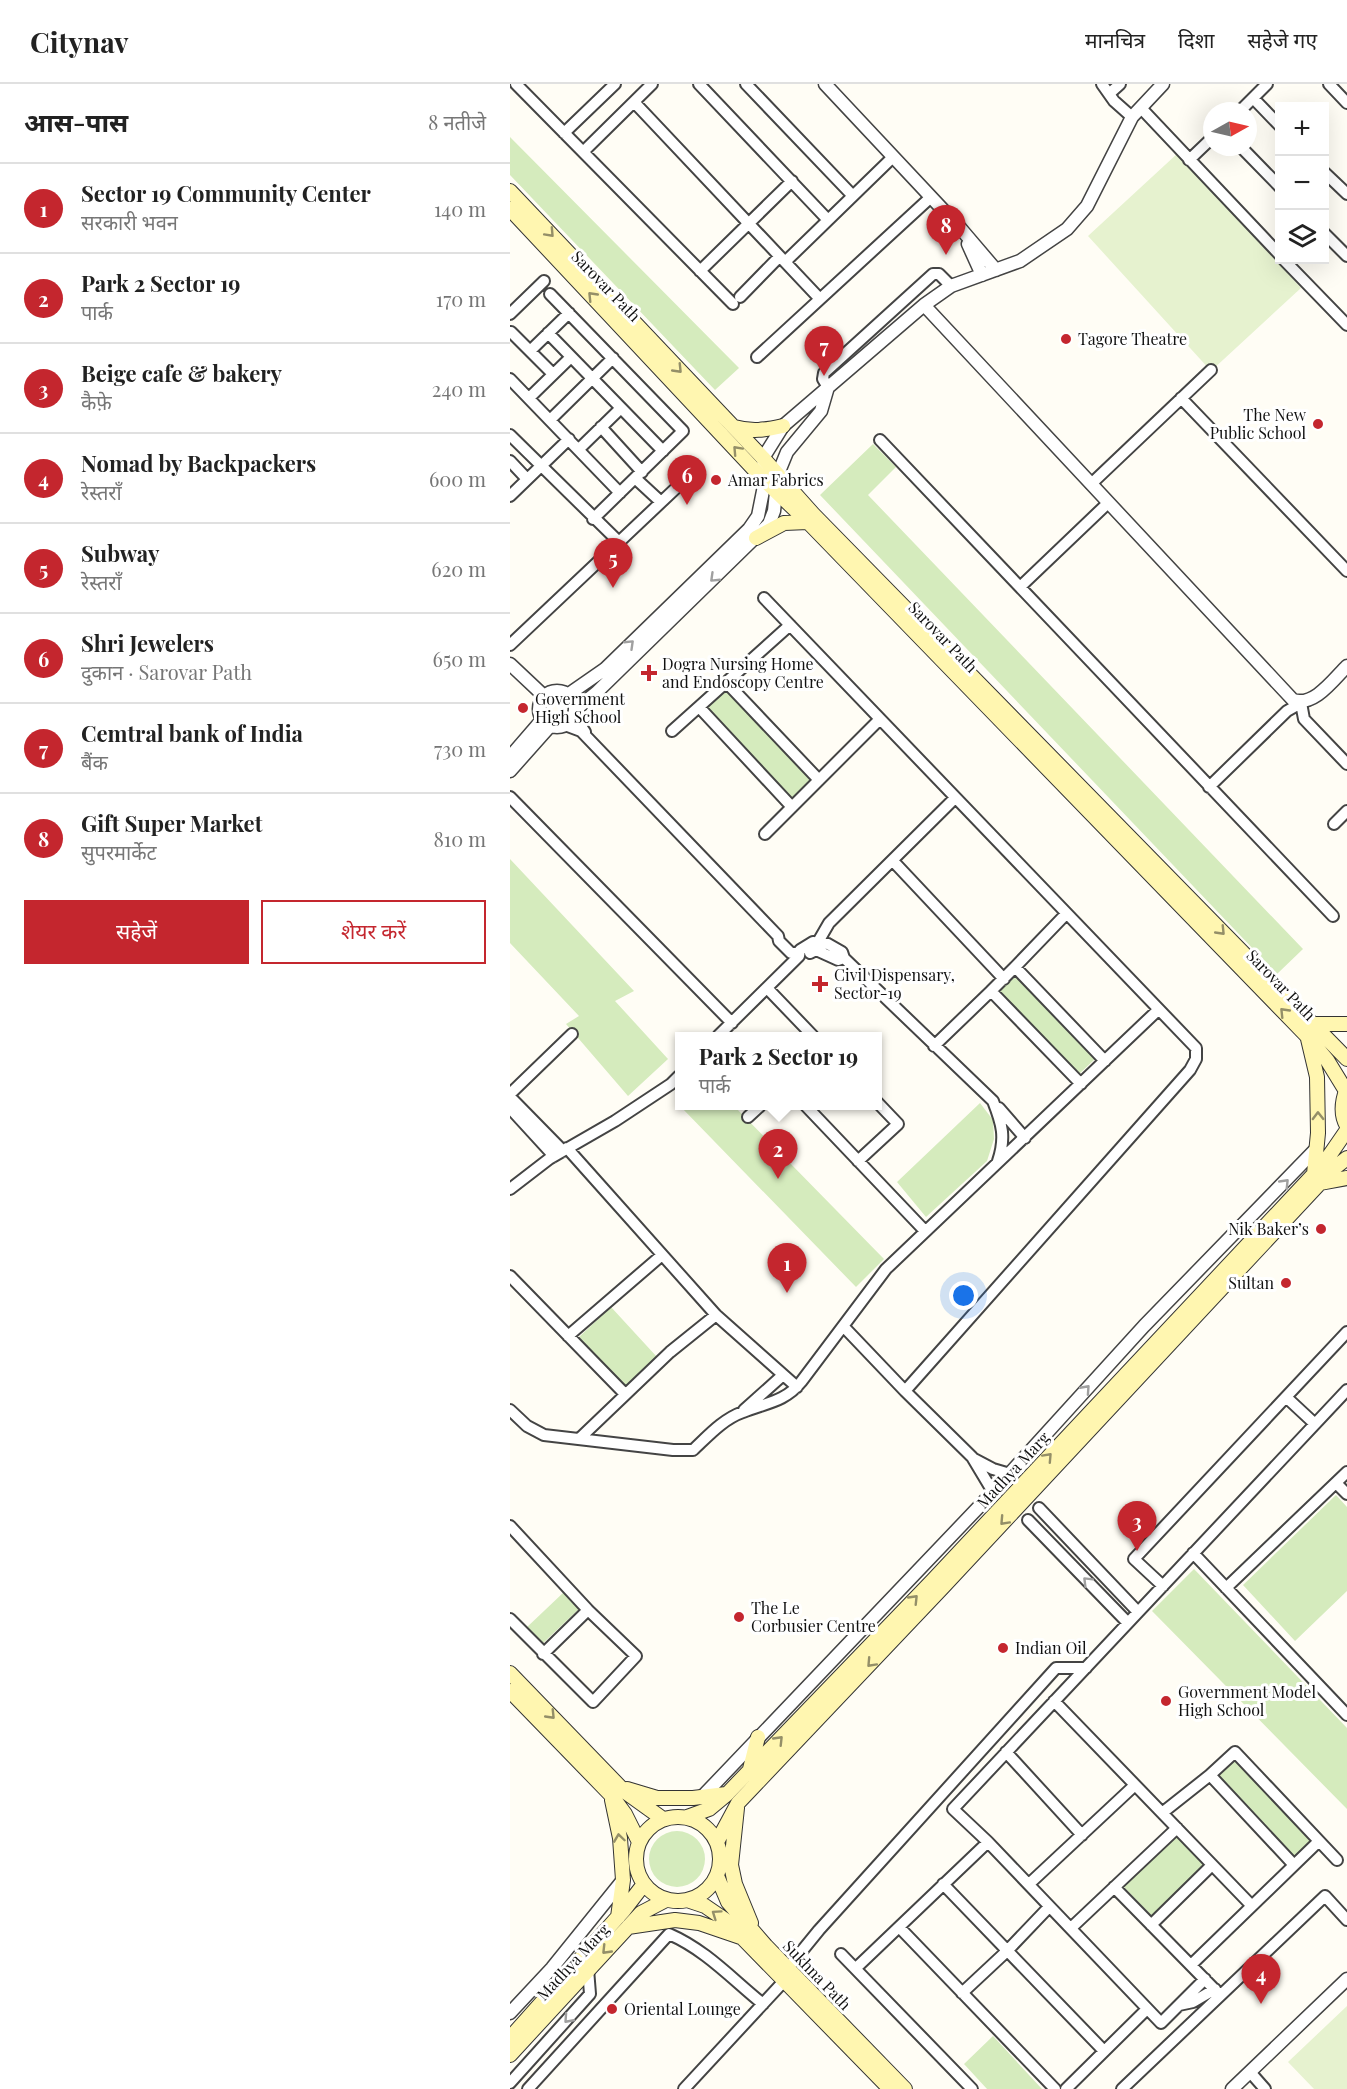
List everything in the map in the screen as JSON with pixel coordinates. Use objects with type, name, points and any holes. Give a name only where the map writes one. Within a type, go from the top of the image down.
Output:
[{"type":"main road","name":"Sarovar Path","points":[[510,191],[764,458],[777,492],[1309,1029],[1347,1059]]},
{"type":"main road","name":"Sarovar Path","points":[[510,210],[771,477],[822,522],[1309,1029],[1346,1090]]},
{"type":"main road","points":[[732,426],[749,431],[783,426]]},
{"type":"main road","points":[[756,538],[784,523],[808,522]]},
{"type":"main road","points":[[1347,1024],[1309,1029],[1317,1077],[1317,1178],[1347,1178]]},
{"type":"main road","points":[[1346,1090],[1342,1111],[1347,1128]]},
{"type":"main road","name":"Madhya Marg","points":[[687,1817],[733,1799],[943,1587],[1317,1178],[1347,1128]]},
{"type":"main road","name":"Madhya Marg","points":[[717,1842],[733,1799],[750,1771],[1317,1178],[1347,1158]]},
{"type":"main road","points":[[510,1673],[615,1791],[639,1842]]},
{"type":"main road","points":[[510,1691],[615,1791],[663,1819]]},
{"type":"main road","points":[[750,1771],[758,1737]]},
{"type":"main road","points":[[615,1791],[657,1798],[733,1799],[731,1865],[750,1936]]},
{"type":"main road","points":[[615,1791],[623,1880],[623,1922],[675,1920],[699,1923],[750,1936]]},
{"type":"main road","points":[[687,1817],[703,1824],[717,1842],[720,1857],[717,1876],[703,1893],[687,1900],[666,1900],[653,1893],[637,1872],[635,1861],[639,1842],[655,1822],[663,1819],[687,1817]]},
{"type":"main road","name":"Sukhna Path","points":[[717,1876],[728,1902],[750,1936],[905,2089]]},
{"type":"main road","name":"Madhya Marg","points":[[510,2038],[623,1922],[644,1884]]},
{"type":"main road","name":"Madhya Marg","points":[[623,1922],[666,1900]]},
{"type":"main road","name":"Sukhna Path","points":[[687,1900],[705,1906],[750,1936]]},
{"type":"main road","name":"Madhya Marg","points":[[510,2055],[583,1965]]},
{"type":"main road","name":"Sukhna Path","points":[[787,1974],[890,2089]]},
{"type":"street","points":[[516,84],[700,271],[736,301],[828,220],[893,157]]},
{"type":"street","points":[[564,133],[615,84]]},
{"type":"street","points":[[583,152],[652,84]]},
{"type":"street","points":[[699,84],[828,220]]},
{"type":"street","points":[[746,84],[853,196]]},
{"type":"street","points":[[825,84],[962,229],[996,270]]},
{"type":"street","points":[[1102,84],[1114,101],[1137,112],[1189,160],[1275,250]]},
{"type":"street","points":[[1110,93],[1120,84]]},
{"type":"street","points":[[764,458],[783,426],[924,305],[951,286],[1020,261],[1067,229],[1087,206],[1137,112],[1163,84]]},
{"type":"street","points":[[1249,102],[1268,84]]},
{"type":"street","points":[[1329,84],[1345,98]]},
{"type":"street","points":[[1253,98],[1275,121]]},
{"type":"street","points":[[634,102],[819,299]]},
{"type":"street","points":[[1189,160],[1203,147]]},
{"type":"street","points":[[1250,156],[1275,182]]},
{"type":"street","points":[[1329,177],[1347,194]]},
{"type":"street","points":[[700,271],[792,182]]},
{"type":"street","points":[[757,357],[931,197]]},
{"type":"street","points":[[962,229],[982,275]]},
{"type":"street","points":[[1329,238],[1347,256]]},
{"type":"street","points":[[1288,264],[1347,325]]},
{"type":"street","points":[[565,725],[609,672],[725,559],[749,529],[758,516],[771,477],[787,452],[821,411],[828,387],[823,379],[824,373],[933,274],[939,274],[951,286]]},
{"type":"street","points":[[510,314],[544,281]]},
{"type":"street","points":[[550,294],[683,431],[593,519]]},
{"type":"street","points":[[924,305],[1286,694],[1301,703]]},
{"type":"street","points":[[530,351],[569,313]]},
{"type":"street","points":[[511,332],[553,374]]},
{"type":"street","points":[[548,333],[663,451]]},
{"type":"street","points":[[528,398],[571,357]]},
{"type":"street","points":[[550,420],[613,358]]},
{"type":"street","points":[[1091,484],[1210,370]]},
{"type":"street","points":[[510,379],[620,493]]},
{"type":"street","points":[[1181,398],[1347,571]]},
{"type":"street","points":[[579,449],[621,408]]},
{"type":"street","points":[[601,427],[661,502]]},
{"type":"street","points":[[510,435],[593,519],[619,542]]},
{"type":"street","points":[[510,496],[569,439]]},
{"type":"street","points":[[880,440],[1333,916]]},
{"type":"street","points":[[510,461],[527,479]]},
{"type":"street","points":[[510,645],[692,473]]},
{"type":"street","points":[[725,559],[756,538],[769,524],[777,492]]},
{"type":"street","points":[[1020,587],[1108,502]]},
{"type":"street","points":[[764,598],[1196,1048],[1196,1059],[1191,1070],[905,1391]]},
{"type":"street","points":[[672,731],[790,624]]},
{"type":"street","points":[[510,664],[544,696]]},
{"type":"street","points":[[1209,786],[1287,711],[1312,699],[1347,666]]},
{"type":"street","points":[[569,694],[609,672]]},
{"type":"street","points":[[726,682],[819,780]]},
{"type":"street","points":[[592,742],[575,712],[575,703],[569,694],[557,690],[550,691],[544,696],[538,707],[546,723],[558,727],[572,726],[581,731],[778,936],[784,936],[795,948],[797,955]]},
{"type":"street","points":[[1301,703],[1304,719],[1347,764]]},
{"type":"street","points":[[699,707],[792,807]]},
{"type":"street","points":[[765,834],[880,719]]},
{"type":"street","points":[[510,757],[546,723]]},
{"type":"street","points":[[510,771],[546,723]]},
{"type":"street","points":[[510,797],[732,1023]]},
{"type":"street","points":[[817,946],[829,923],[955,798]]},
{"type":"street","points":[[1334,824],[1347,811]]},
{"type":"street","points":[[893,861],[1004,978]]},
{"type":"street","points":[[934,1046],[1066,914]]},
{"type":"street","points":[[722,1032],[808,944],[842,952],[844,958],[993,1101],[1024,1138]]},
{"type":"street","points":[[1015,967],[1105,1061]]},
{"type":"street","points":[[767,988],[809,1032]]},
{"type":"street","points":[[991,991],[1081,1084]]},
{"type":"street","points":[[742,1412],[775,1402],[787,1396],[797,1387],[886,1269],[1158,1010]]},
{"type":"street","points":[[510,1094],[572,1034]]},
{"type":"street","points":[[510,1189],[561,1152],[615,1121],[675,1080]]},
{"type":"street","points":[[510,1100],[513,1100],[662,1255],[716,1315],[797,1387]]},
{"type":"street","points":[[993,1101],[1003,1133],[1003,1146],[997,1164]]},
{"type":"street","points":[[858,1161],[898,1124],[882,1107]]},
{"type":"street","points":[[510,1108],[561,1152]]},
{"type":"street","points":[[748,1117],[756,1110]]},
{"type":"street","points":[[810,1110],[925,1231]]},
{"type":"street","points":[[702,1797],[1010,1474],[1144,1326],[1316,1149]]},
{"type":"street","points":[[568,1336],[662,1255]]},
{"type":"street","points":[[510,1276],[625,1394]]},
{"type":"street","points":[[579,1439],[670,1352],[716,1315]]},
{"type":"street","points":[[843,1326],[972,1457],[993,1492]]},
{"type":"street","points":[[1163,1586],[1134,1559],[1347,1332]]},
{"type":"street","points":[[510,1410],[527,1426],[544,1435],[673,1450],[693,1450],[723,1423],[742,1412],[783,1375]]},
{"type":"street","points":[[1205,1979],[1161,2022],[988,1842],[953,1809],[1347,1390]]},
{"type":"street","points":[[1286,1397],[1315,1424]]},
{"type":"street","points":[[972,1457],[993,1469],[1010,1474]]},
{"type":"street","points":[[1226,1588],[1347,1472]]},
{"type":"street","points":[[1336,1483],[1347,1494]]},
{"type":"street","points":[[1040,1508],[1138,1612]]},
{"type":"street","points":[[1028,1520],[1128,1623]]},
{"type":"street","points":[[510,1526],[588,1610],[636,1656],[593,1702],[510,1619]]},
{"type":"street","points":[[1194,1553],[1347,1715]]},
{"type":"street","points":[[543,1654],[588,1610]]},
{"type":"street","points":[[684,2089],[763,2004],[819,1930],[1056,1668],[1086,1668]]},
{"type":"street","points":[[1054,1701],[1252,1906]]},
{"type":"street","points":[[1006,1752],[1082,1834]]},
{"type":"street","points":[[1162,1813],[1235,1752],[1337,1860]]},
{"type":"street","points":[[1210,1775],[1294,1865]]},
{"type":"street","points":[[1029,1884],[1135,1785]]},
{"type":"street","points":[[1071,1928],[1177,1828]]},
{"type":"street","points":[[1191,1965],[1319,1841]]},
{"type":"street","points":[[856,1968],[988,1842]]},
{"type":"street","points":[[1151,1925],[1212,1865]]},
{"type":"street","points":[[510,2013],[552,1968],[623,1880]]},
{"type":"street","points":[[943,1884],[1104,2051]]},
{"type":"street","points":[[1114,1887],[1217,1992]]},
{"type":"street","points":[[1122,2089],[1217,1992],[1325,1896],[1346,1917]]},
{"type":"street","points":[[962,1993],[1049,1907]]},
{"type":"street","points":[[899,1927],[1055,2089]]},
{"type":"street","points":[[528,2089],[669,1934],[688,1942],[717,1963],[763,2004]]},
{"type":"street","points":[[841,1954],[972,2089]]},
{"type":"street","points":[[552,1968],[583,1965],[594,2016]]},
{"type":"street","points":[[1232,2089],[1347,1979]]},
{"type":"street","points":[[1179,2005],[1217,1992]]},
{"type":"street","points":[[510,2083],[590,1994]]},
{"type":"street","points":[[1066,2089],[1148,2008]]},
{"type":"street","points":[[1250,2072],[1265,2089]]},
{"type":"green space","points":[[510,137],[739,368],[715,390],[510,175]]},
{"type":"green space","points":[[1178,153],[1275,259],[1275,264],[1279,264],[1301,288],[1211,371],[1088,236]]},
{"type":"green space","points":[[873,444],[896,467],[868,495],[1303,949],[1277,974],[820,495]]},
{"type":"green space","points":[[727,689],[813,779],[792,799],[706,709]]},
{"type":"green space","points":[[510,859],[634,991],[615,1001],[668,1059],[628,1096],[566,1024],[579,1016],[510,943]]},
{"type":"green space","points":[[1015,974],[1096,1058],[1078,1075],[997,991]]},
{"type":"green space","points":[[980,1103],[993,1120],[994,1139],[987,1161],[926,1217],[897,1182]]},
{"type":"green space","points":[[684,1110],[738,1110],[884,1259],[856,1287]]},
{"type":"green space","points":[[611,1307],[657,1357],[625,1387],[579,1337]]},
{"type":"green space","points":[[1336,1495],[1347,1507],[1347,1591],[1295,1641],[1243,1585]]},
{"type":"green space","points":[[1194,1569],[1347,1728],[1347,1809],[1152,1611]]},
{"type":"green space","points":[[564,1592],[580,1608],[540,1646],[525,1629]]},
{"type":"green space","points":[[1236,1759],[1314,1841],[1295,1858],[1218,1776]]},
{"type":"green space","points":[[672,1831],[682,1831],[697,1839],[703,1848],[705,1859],[703,1870],[697,1879],[682,1887],[672,1887],[661,1882],[654,1875],[649,1864],[649,1854],[654,1843],[661,1836]]},
{"type":"green space","points":[[1176,1835],[1206,1866],[1153,1917],[1123,1886]]},
{"type":"green space","points":[[1347,2006],[1347,2089],[1314,2089],[1288,2062]]},
{"type":"green space","points":[[993,2036],[1042,2089],[987,2089],[964,2064]]},
{"type":"place","name":"Gift Super Market","points":[[946,255]]},
{"type":"place","name":"Tagore Theatre","points":[[1066,339]]},
{"type":"place","name":"Cemtral bank of India","points":[[824,376]]},
{"type":"place","name":"The New Public School","points":[[1318,424]]},
{"type":"place","name":"Amar Fabrics","points":[[716,480]]},
{"type":"place","name":"Shri Jewelers","points":[[687,505]]},
{"type":"place","name":"Subway","points":[[613,588]]},
{"type":"place","name":"Dogra Nursing Home and Endoscopy Centre","points":[[649,673]]},
{"type":"place","name":"Government High School","points":[[523,708]]},
{"type":"place","name":"Civil Dispensary, Sector-19","points":[[820,984]]},
{"type":"place","name":"Park 2 Sector 19","points":[[778,1179]]},
{"type":"place","name":"Nik Baker’s","points":[[1321,1229]]},
{"type":"place","name":"Sultan","points":[[1286,1283]]},
{"type":"place","name":"Sector 19 Community Center","points":[[787,1293]]},
{"type":"place","name":"Beige cafe & bakery","points":[[1137,1551]]},
{"type":"place","name":"The Le Corbusier Centre","points":[[739,1617]]},
{"type":"place","name":"Indian Oil","points":[[1003,1648]]},
{"type":"place","name":"Government Model High School","points":[[1166,1701]]},
{"type":"place","name":"Nomad by Backpackers","points":[[1261,2004]]},
{"type":"place","name":"Oriental Lounge","points":[[612,2009]]}]
